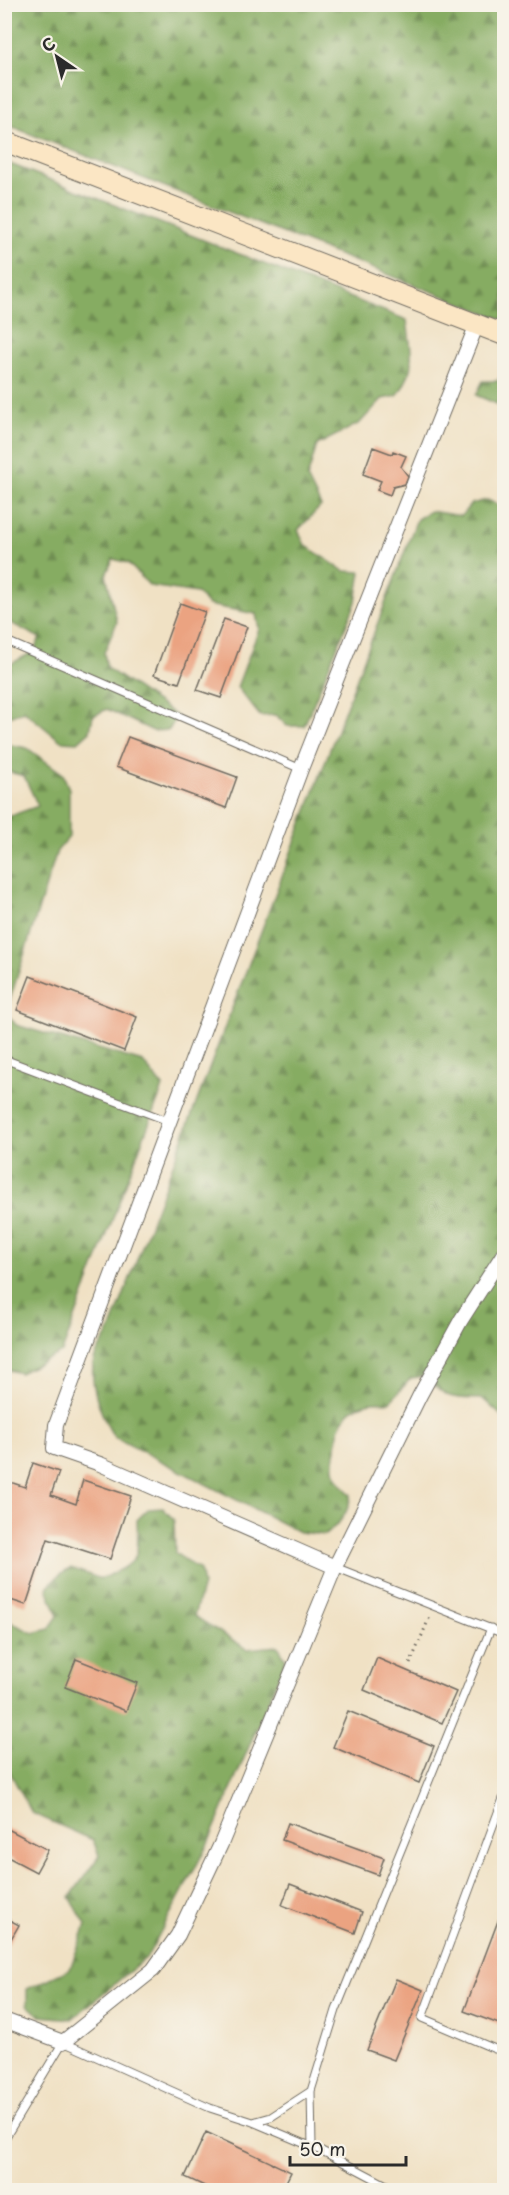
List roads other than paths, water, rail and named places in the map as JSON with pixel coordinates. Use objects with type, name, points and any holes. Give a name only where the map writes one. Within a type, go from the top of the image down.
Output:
[{"type":"street","points":[[4,141],[504,335]]},
{"type":"street","points":[[335,1567],[100,1464],[54,1448],[56,1425],[171,1122],[202,1031],[301,768],[477,324]]},
{"type":"street","points":[[4,2020],[63,2042],[153,1970],[178,1935],[221,1844],[335,1567],[420,1395],[461,1320],[504,1253]]},
{"type":"lane","points":[[4,640],[301,768]]},
{"type":"lane","points":[[4,1059],[171,1122]]},
{"type":"lane","points":[[335,1567],[504,1634]]},
{"type":"lane","points":[[312,2147],[311,2091],[336,2010],[491,1628]]},
{"type":"lane","points":[[495,2049],[422,2018],[504,1796]]},
{"type":"lane","points":[[4,2140],[63,2042],[210,2108],[253,2122],[312,2147],[396,2190]]},
{"type":"lane","points":[[253,2122],[272,2117],[311,2091]]}]
